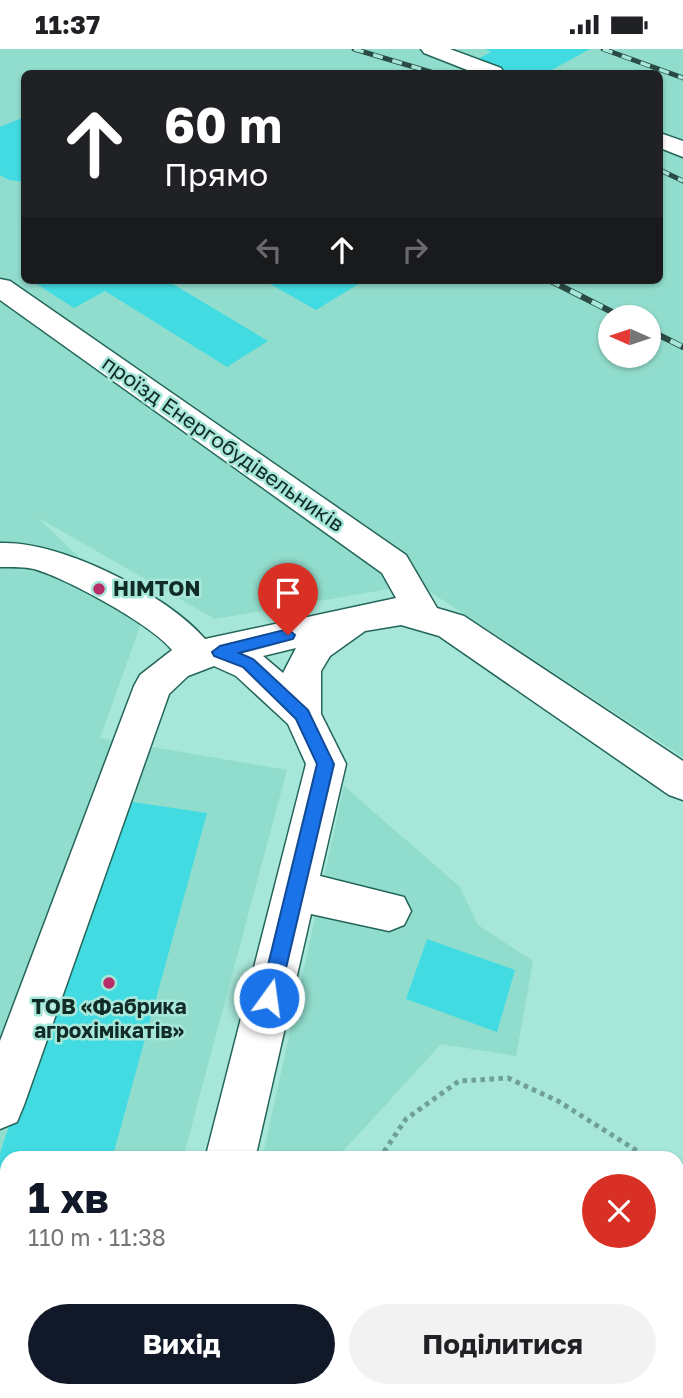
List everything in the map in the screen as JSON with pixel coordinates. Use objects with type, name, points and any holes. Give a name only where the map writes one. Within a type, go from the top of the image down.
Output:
[{"type":"street","points":[[431,49],[485,70]]},
{"type":"street","points":[[663,141],[683,150]]},
{"type":"street","name":"проїзд Енергобудівельників","points":[[0,287],[394,564],[425,619]]},
{"type":"street","points":[[0,555],[21,554],[52,561],[146,609],[207,652],[248,663],[302,714],[326,764],[232,1151]]},
{"type":"street","points":[[0,1105],[153,687],[169,668],[207,652],[401,611],[451,626],[683,783]]},
{"type":"street","points":[[302,714],[302,669],[317,646],[356,619]]},
{"type":"street","points":[[295,890],[389,911]]},
{"type":"path","points":[[384,1151],[406,1119],[459,1081],[508,1078],[558,1101],[637,1151]]},
{"type":"shaded area","points":[[0,49],[683,49],[683,757],[418,584],[215,619],[37,517],[143,618],[100,738],[287,770],[185,1151],[0,1151]]},
{"type":"shaded area","points":[[344,786],[460,887],[478,925],[533,961],[516,1056],[441,1044],[343,1151],[264,1151]]},
{"type":"building","points":[[485,49],[590,49],[552,70],[498,70],[474,61],[491,52]]},
{"type":"building","points":[[21,118],[21,182],[0,175],[0,127]]},
{"type":"building","points":[[37,284],[173,284],[268,341],[227,367],[105,291],[74,308]]},
{"type":"building","points":[[270,284],[358,284],[316,310]]},
{"type":"building","name":"ТОВ «Фабрика агрохімікатів»","points":[[119,800],[207,813],[114,1151],[1,1151]]},
{"type":"building","points":[[427,939],[515,970],[497,1032],[406,999]]},
{"type":"railway","points":[[354,49],[424,70]]},
{"type":"railway","points":[[603,49],[661,70]]},
{"type":"railway","points":[[663,71],[683,78]]},
{"type":"railway","points":[[663,171],[683,181]]},
{"type":"railway","points":[[557,284],[598,305]]},
{"type":"railway","points":[[662,336],[683,347]]},
{"type":"place","name":"HIMTON","points":[[99,589]]},
{"type":"place","name":"ТОВ «Фабрика агрохімікатів»","points":[[109,983]]},
{"type":"route","points":[[269,998],[326,764],[302,714],[248,663],[220,652],[288,635]]}]
